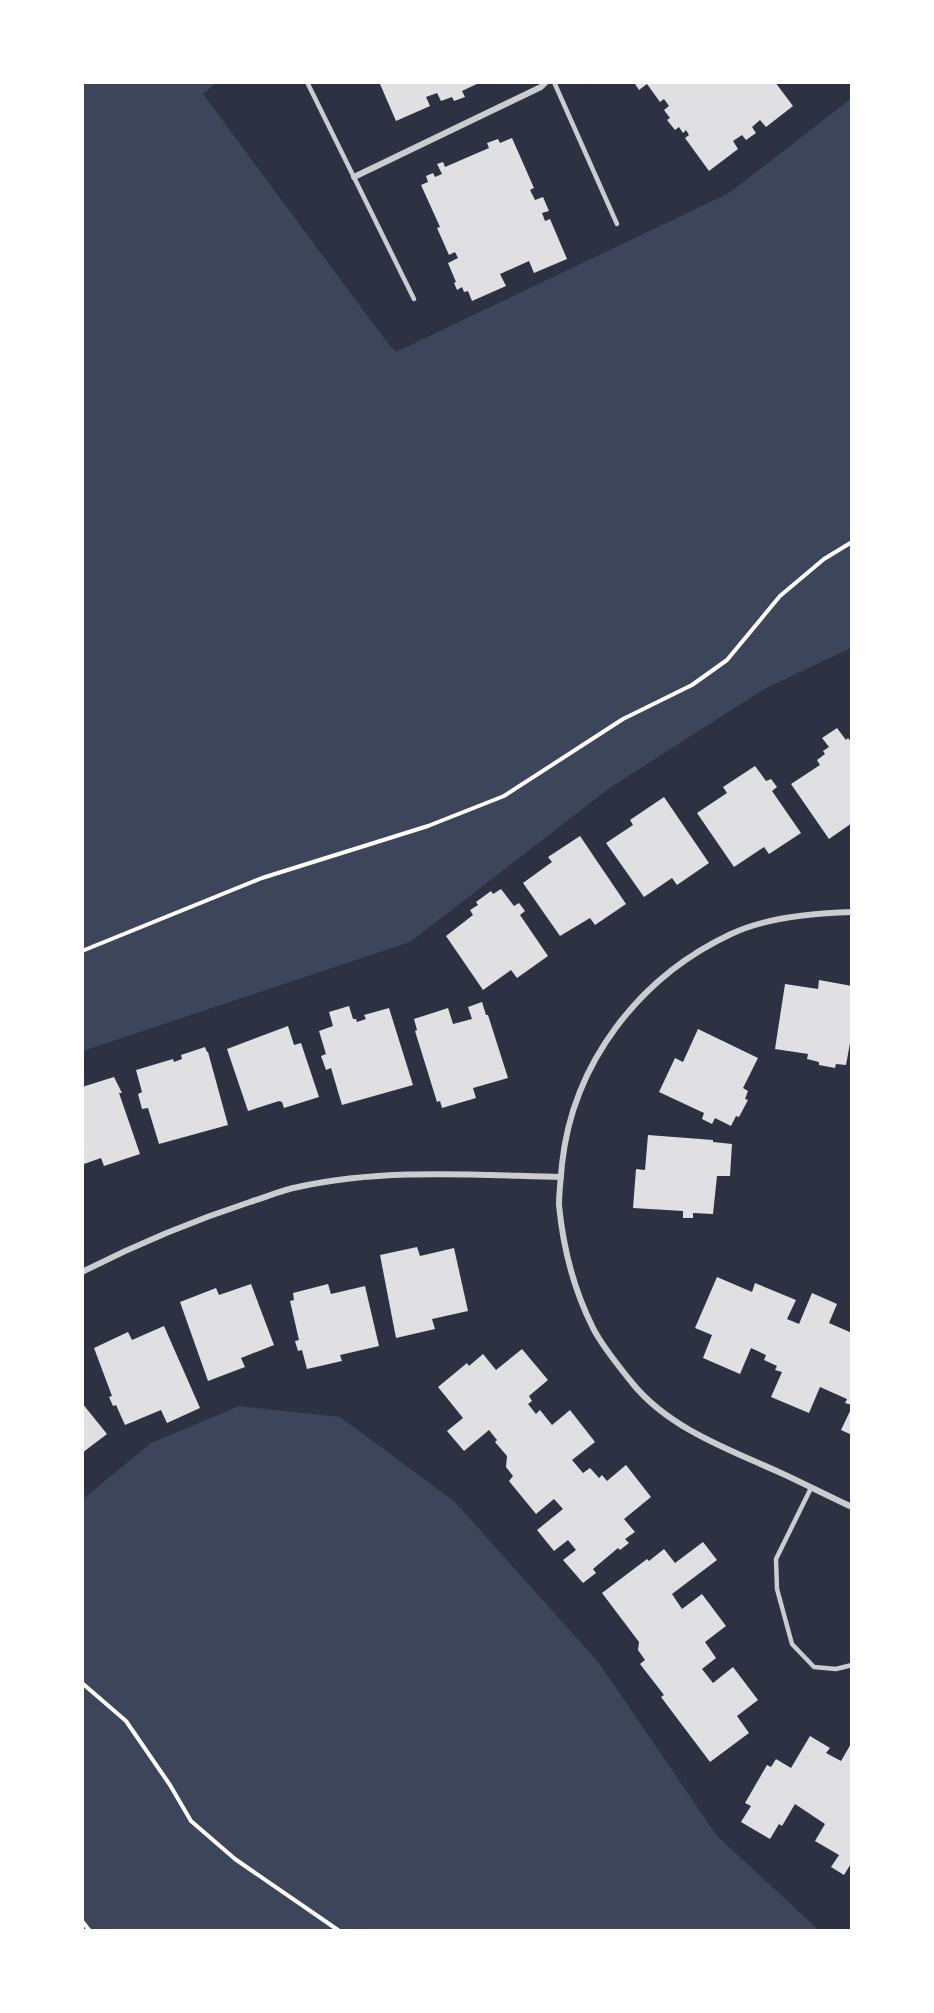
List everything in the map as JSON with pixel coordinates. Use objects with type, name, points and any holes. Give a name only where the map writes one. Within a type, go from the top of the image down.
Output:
[{"type":"street","points":[[354,177],[542,87],[546,82]]},
{"type":"street","points":[[852,912],[823,913],[762,923],[732,934],[704,948],[675,967],[636,1001],[618,1022],[589,1069],[573,1109],[564,1146],[559,1203],[565,1247],[579,1296],[594,1330],[635,1386],[666,1414],[728,1451],[852,1507]]},
{"type":"street","points":[[82,1272],[200,1219],[297,1187],[371,1177],[444,1174],[561,1177]]},
{"type":"lane","points":[[308,82],[414,299]]},
{"type":"lane","points":[[554,82],[617,224]]},
{"type":"lane","points":[[811,1488],[776,1558],[777,1589],[792,1644],[814,1667],[836,1669],[852,1665]]},
{"type":"path","points":[[82,951],[262,878],[428,826],[504,796],[623,719],[692,685],[727,660],[780,596],[824,559],[852,542]]},
{"type":"path","points":[[82,1683],[126,1721],[170,1785],[191,1821],[235,1859],[338,1930]]},
{"type":"path","points":[[82,1921],[89,1930]]},
{"type":"shaded area","points":[[82,83],[216,83],[203,94],[396,352],[729,193],[852,98],[851,648],[766,688],[611,787],[410,942],[83,1051]]},
{"type":"shaded area","points":[[239,1406],[340,1417],[454,1501],[599,1663],[717,1836],[819,1930],[83,1930],[83,1499],[151,1443]]},
{"type":"building","points":[[383,82],[481,82],[462,91],[465,97],[454,101],[452,97],[441,101],[437,93],[426,97],[430,106],[396,121],[380,84]]},
{"type":"building","points":[[637,82],[775,82],[793,106],[766,127],[760,120],[752,127],[756,133],[746,140],[742,135],[733,141],[738,149],[709,171],[685,138],[689,135],[686,130],[683,133],[679,127],[675,130],[667,120],[670,118],[664,110],[669,106],[664,99],[660,102],[647,84],[639,90],[635,84]]},
{"type":"building","points":[[512,138],[534,188],[530,190],[535,200],[543,197],[549,211],[542,213],[545,221],[550,219],[567,259],[534,273],[529,261],[500,274],[506,286],[472,301],[468,291],[464,292],[462,287],[457,290],[448,263],[458,258],[455,252],[449,255],[437,228],[440,227],[421,185],[428,182],[426,176],[433,173],[435,177],[442,174],[437,164],[443,162],[445,167],[489,148],[487,143],[498,139],[500,143]]},
{"type":"building","points":[[837,728],[846,740],[848,738],[852,743],[852,823],[829,839],[791,784],[820,765],[817,760],[825,754],[823,751],[829,747],[822,738]]},
{"type":"building","points":[[755,766],[766,781],[771,779],[777,787],[772,791],[801,833],[769,854],[764,847],[734,867],[697,813],[727,793],[723,787]]},
{"type":"building","points":[[664,797],[709,863],[677,885],[672,878],[644,897],[606,843],[633,825],[630,820]]},
{"type":"building","points":[[580,836],[626,904],[595,925],[590,918],[560,936],[523,883],[552,862],[548,857]]},
{"type":"building","points":[[501,889],[514,906],[519,903],[525,911],[520,915],[548,956],[517,978],[511,970],[483,990],[446,936],[473,915],[470,910],[478,905],[476,902],[491,891],[493,894]]},
{"type":"building","points":[[819,980],[852,986],[852,1032],[846,1065],[836,1064],[835,1068],[819,1065],[819,1062],[807,1059],[808,1054],[775,1049],[785,984],[818,989]]},
{"type":"building","points":[[482,1002],[508,1078],[473,1088],[476,1098],[442,1108],[440,1101],[437,1102],[415,1031],[417,1030],[414,1019],[448,1008],[453,1024],[472,1019],[468,1007]]},
{"type":"building","points":[[349,1006],[353,1019],[357,1022],[366,1019],[364,1015],[389,1008],[413,1085],[342,1105],[331,1068],[326,1070],[321,1056],[326,1054],[319,1031],[333,1026],[329,1012]]},
{"type":"building","points":[[288,1026],[294,1045],[301,1043],[319,1097],[284,1108],[282,1102],[279,1101],[248,1111],[227,1049]]},
{"type":"building","points":[[698,1029],[758,1058],[743,1088],[748,1091],[745,1099],[748,1100],[731,1126],[715,1118],[712,1124],[702,1119],[704,1113],[659,1092],[675,1058],[683,1062]]},
{"type":"building","points":[[205,1047],[228,1125],[159,1144],[148,1108],[142,1109],[138,1094],[142,1092],[136,1070],[173,1059],[174,1062],[182,1059],[181,1055]]},
{"type":"building","points":[[114,1077],[122,1093],[119,1093],[140,1154],[104,1166],[101,1158],[84,1164],[82,1087]]},
{"type":"building","points":[[648,1135],[713,1140],[713,1142],[732,1144],[730,1176],[717,1176],[713,1214],[693,1213],[693,1218],[683,1218],[683,1211],[633,1208],[636,1169],[645,1170]]},
{"type":"building","points":[[417,1247],[420,1256],[454,1248],[468,1311],[432,1319],[435,1329],[396,1338],[380,1255]]},
{"type":"building","points":[[717,1277],[752,1292],[755,1283],[796,1300],[787,1319],[799,1324],[812,1293],[837,1304],[829,1323],[852,1333],[852,1405],[845,1403],[847,1399],[820,1387],[809,1413],[771,1397],[782,1372],[775,1370],[777,1366],[764,1360],[766,1355],[751,1348],[740,1374],[703,1358],[712,1335],[695,1328]]},
{"type":"building","points":[[251,1284],[274,1345],[241,1358],[245,1367],[208,1381],[180,1302],[216,1288],[219,1295]]},
{"type":"building","points":[[328,1284],[331,1294],[365,1286],[379,1346],[340,1355],[342,1361],[307,1369],[302,1350],[298,1351],[295,1341],[299,1340],[290,1301],[294,1300],[293,1293]]},
{"type":"building","points":[[164,1326],[200,1408],[167,1423],[161,1410],[125,1425],[116,1405],[113,1406],[109,1397],[112,1396],[94,1348],[128,1332],[132,1340]]},
{"type":"building","points":[[522,1349],[548,1380],[529,1396],[532,1401],[528,1404],[536,1414],[540,1410],[552,1425],[570,1410],[595,1442],[572,1460],[583,1473],[590,1468],[599,1478],[602,1475],[607,1481],[626,1465],[651,1497],[624,1519],[635,1532],[625,1539],[629,1543],[620,1550],[618,1548],[593,1569],[596,1573],[583,1583],[563,1560],[576,1550],[568,1540],[554,1551],[537,1530],[563,1509],[554,1499],[536,1514],[509,1481],[513,1476],[506,1467],[507,1456],[495,1442],[497,1440],[489,1430],[464,1451],[447,1431],[463,1418],[438,1387],[467,1363],[469,1366],[483,1354],[496,1370]]},
{"type":"building","points":[[82,1403],[107,1434],[82,1453]]},
{"type":"building","points":[[852,1407],[852,1435],[841,1430]]},
{"type":"building","points":[[703,1542],[717,1560],[672,1594],[682,1609],[702,1594],[726,1626],[705,1642],[716,1658],[702,1669],[713,1683],[733,1667],[758,1700],[737,1716],[749,1733],[710,1762],[661,1697],[664,1695],[640,1664],[645,1660],[638,1650],[639,1642],[602,1593],[664,1549],[675,1563]]},
{"type":"building","points":[[810,1736],[830,1748],[826,1753],[841,1761],[852,1742],[852,1862],[844,1875],[831,1867],[839,1855],[815,1841],[825,1824],[795,1804],[782,1826],[779,1824],[770,1839],[741,1822],[751,1806],[745,1803],[767,1765],[771,1767],[776,1759],[791,1768]]}]
